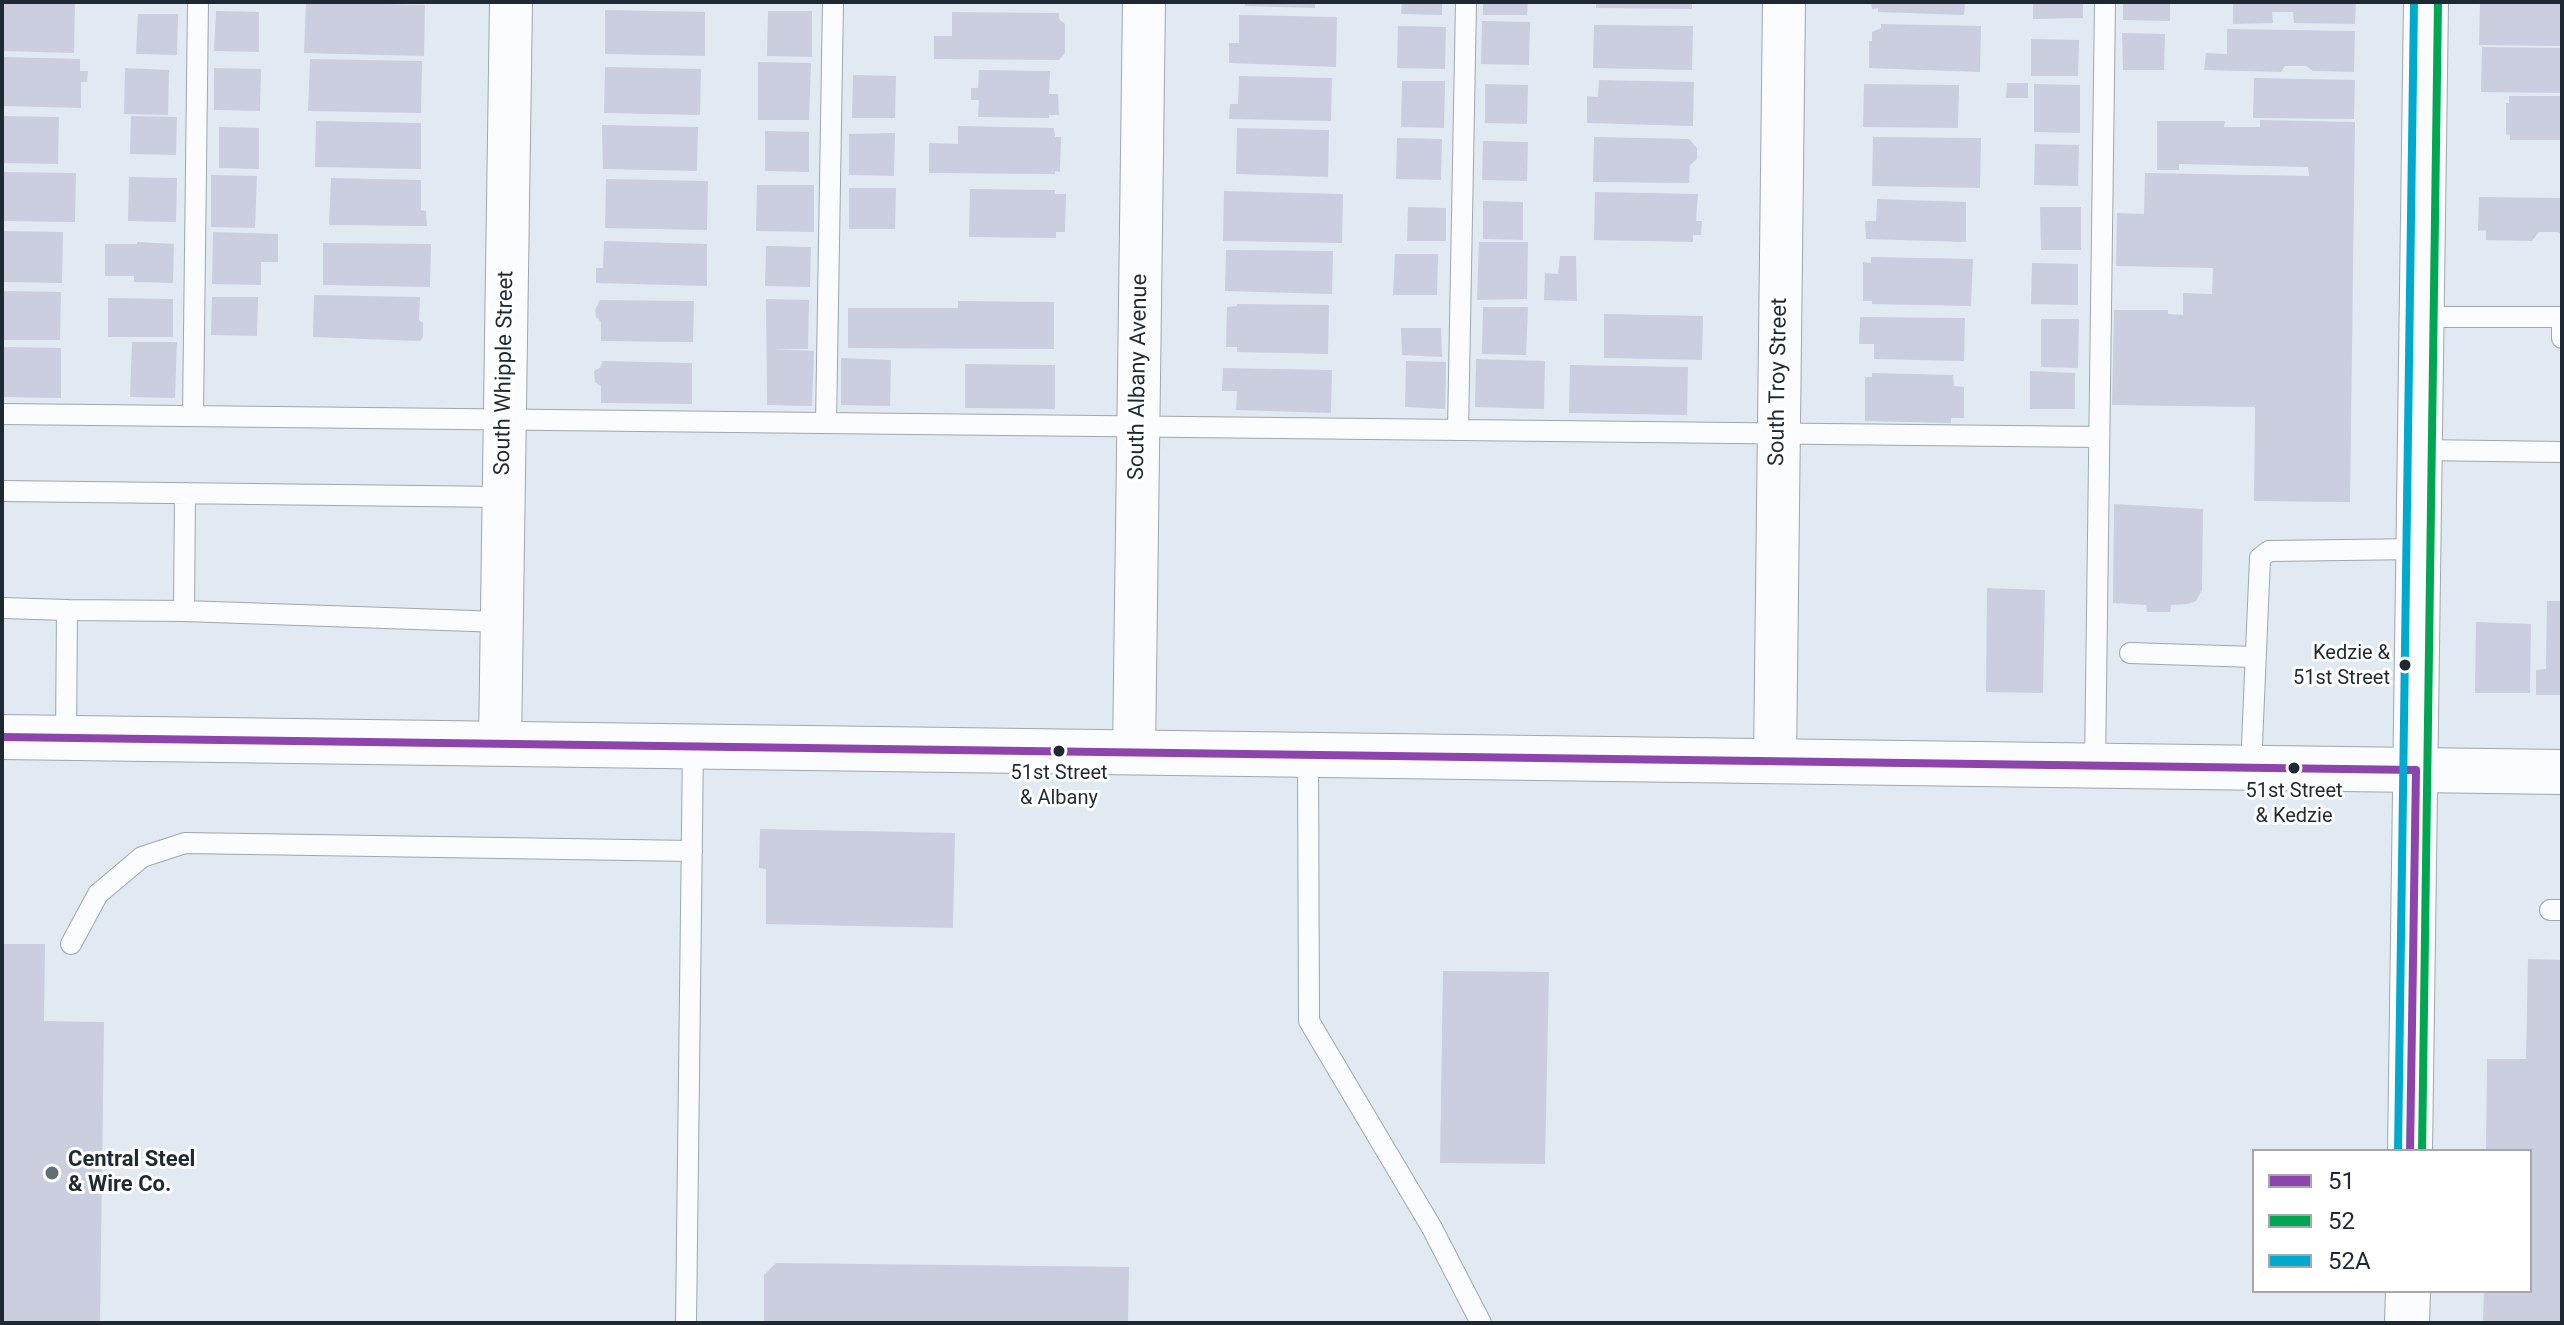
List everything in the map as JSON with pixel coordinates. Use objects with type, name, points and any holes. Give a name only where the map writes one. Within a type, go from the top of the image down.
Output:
[{"type":"street","name":"South Whipple Street","points":[[500,744],[511,2]]},
{"type":"street","name":"South Albany Avenue","points":[[1134,753],[1144,2]]},
{"type":"street","name":"South Troy Street","points":[[1775,761],[1784,2]]},
{"type":"street","points":[[2410,1149],[2426,2]]},
{"type":"street","points":[[2,737],[2562,772]]},
{"type":"street","points":[[2407,1323],[2408,1293]]},
{"type":"lane","points":[[193,416],[198,2]]},
{"type":"lane","points":[[826,423],[833,2]]},
{"type":"lane","points":[[1458,430],[1466,2]]},
{"type":"lane","points":[[2095,766],[2105,2]]},
{"type":"lane","points":[[2422,317],[2562,317],[2562,338]]},
{"type":"lane","points":[[2,414],[2099,437]]},
{"type":"lane","points":[[2421,450],[2562,452]]},
{"type":"lane","points":[[2,491],[503,497]]},
{"type":"lane","points":[[184,611],[185,493]]},
{"type":"lane","points":[[2251,768],[2260,558],[2269,551],[2419,549]]},
{"type":"lane","points":[[2,608],[501,622]]},
{"type":"lane","points":[[66,738],[67,610]]},
{"type":"lane","points":[[2130,653],[2255,657]]},
{"type":"lane","points":[[686,1323],[693,746]]},
{"type":"lane","points":[[1308,755],[1309,1021],[1432,1228],[1481,1323]]},
{"type":"lane","points":[[71,944],[98,894],[142,857],[185,843],[692,851]]},
{"type":"building","points":[[2,2],[75,3],[74,53],[2,51]]},
{"type":"building","points":[[306,2],[425,5],[424,56],[304,53]]},
{"type":"building","points":[[1245,2],[1315,2],[1315,8],[1245,6]]},
{"type":"building","points":[[1402,2],[1442,2],[1442,15],[1401,14]]},
{"type":"building","points":[[1483,2],[1528,2],[1527,15],[1483,15]]},
{"type":"building","points":[[1596,2],[1692,2],[1692,9],[1596,8]]},
{"type":"building","points":[[1871,2],[1965,2],[1964,15],[1878,12],[1878,8],[1872,9]]},
{"type":"building","points":[[2033,2],[2083,2],[2083,18],[2033,19]]},
{"type":"building","points":[[2123,2],[2170,2],[2170,21],[2123,20]]},
{"type":"building","points":[[2233,2],[2356,2],[2355,24],[2294,23],[2293,12],[2272,12],[2273,23],[2233,24]]},
{"type":"building","points":[[2480,2],[2562,2],[2562,46],[2479,45]]},
{"type":"building","points":[[605,10],[705,12],[705,56],[605,54]]},
{"type":"building","points":[[216,11],[259,12],[259,52],[214,51]]},
{"type":"building","points":[[768,11],[812,11],[812,57],[767,56]]},
{"type":"building","points":[[952,12],[1059,13],[1059,19],[1065,24],[1065,53],[1059,60],[934,59],[934,36],[952,36]]},
{"type":"building","points":[[138,14],[178,14],[177,55],[136,54]]},
{"type":"building","points":[[1239,15],[1337,17],[1336,67],[1229,63],[1229,43],[1239,43]]},
{"type":"building","points":[[1482,21],[1530,22],[1529,65],[1481,64]]},
{"type":"building","points":[[1881,24],[1981,26],[1980,72],[1869,68],[1869,41],[1872,41],[1872,32],[1881,28]]},
{"type":"building","points":[[1594,25],[1693,26],[1692,70],[1593,68]]},
{"type":"building","points":[[1398,26],[1446,27],[1445,69],[1397,68]]},
{"type":"building","points":[[2227,29],[2355,31],[2354,72],[2313,71],[2306,66],[2285,66],[2281,72],[2204,70],[2206,53],[2227,54]]},
{"type":"building","points":[[2122,33],[2165,34],[2164,70],[2123,70]]},
{"type":"building","points":[[2031,39],[2079,40],[2078,76],[2031,76]]},
{"type":"building","points":[[2482,47],[2562,48],[2562,93],[2481,92]]},
{"type":"building","points":[[2,57],[80,59],[80,71],[88,71],[87,82],[81,82],[81,108],[2,106]]},
{"type":"building","points":[[310,59],[422,61],[421,113],[308,111]]},
{"type":"building","points":[[758,62],[811,63],[809,120],[758,120]]},
{"type":"building","points":[[605,67],[701,69],[700,115],[604,113]]},
{"type":"building","points":[[125,68],[169,70],[168,115],[124,114]]},
{"type":"building","points":[[214,68],[261,69],[260,111],[214,110]]},
{"type":"building","points":[[979,70],[1050,71],[1049,94],[1058,94],[1059,115],[1049,115],[1049,118],[978,117],[979,100],[971,100],[971,88],[978,88]]},
{"type":"building","points":[[853,75],[896,76],[895,118],[852,118]]},
{"type":"building","points":[[1239,76],[1332,78],[1331,121],[1229,119],[1230,104],[1238,104]]},
{"type":"building","points":[[2254,78],[2355,80],[2354,119],[2253,118]]},
{"type":"building","points":[[1599,80],[1694,82],[1693,126],[1587,123],[1587,96],[1598,97]]},
{"type":"building","points":[[1402,81],[1445,81],[1444,128],[1401,127]]},
{"type":"building","points":[[2007,83],[2028,83],[2028,98],[2006,98]]},
{"type":"building","points":[[1485,84],[1528,85],[1527,124],[1485,123]]},
{"type":"building","points":[[1864,84],[1959,85],[1958,128],[1863,127]]},
{"type":"building","points":[[2034,84],[2080,85],[2080,133],[2034,132]]},
{"type":"building","points":[[2509,96],[2562,96],[2562,140],[2510,140],[2510,135],[2506,134],[2506,103],[2509,103]]},
{"type":"building","points":[[2,116],[59,117],[58,164],[2,163]]},
{"type":"building","points":[[131,116],[177,117],[176,155],[130,154]]},
{"type":"building","points":[[2260,120],[2355,122],[2350,502],[2254,501],[2255,407],[2112,405],[2114,310],[2168,310],[2168,314],[2183,315],[2183,293],[2212,294],[2213,268],[2116,266],[2117,213],[2144,214],[2145,173],[2309,176],[2308,167],[2179,164],[2179,170],[2157,170],[2157,121],[2225,121],[2224,127],[2260,127]]},
{"type":"building","points":[[316,121],[421,123],[421,169],[315,167]]},
{"type":"building","points":[[602,125],[698,127],[697,171],[603,169]]},
{"type":"building","points":[[958,126],[1054,128],[1055,137],[1061,137],[1060,172],[929,173],[929,143],[958,144]]},
{"type":"building","points":[[219,127],[259,128],[259,169],[219,168]]},
{"type":"building","points":[[1237,128],[1329,130],[1328,177],[1236,174]]},
{"type":"building","points":[[765,131],[809,132],[809,172],[765,171]]},
{"type":"building","points":[[895,133],[894,176],[849,175],[849,134]]},
{"type":"building","points":[[1594,137],[1689,139],[1697,148],[1697,159],[1690,165],[1689,183],[1593,182]]},
{"type":"building","points":[[1873,137],[1981,138],[1980,188],[1872,186]]},
{"type":"building","points":[[1397,138],[1442,139],[1441,180],[1396,179]]},
{"type":"building","points":[[1483,141],[1528,142],[1527,181],[1482,180]]},
{"type":"building","points":[[2035,144],[2079,145],[2078,186],[2034,185]]},
{"type":"building","points":[[2,172],[76,173],[75,222],[2,221]]},
{"type":"building","points":[[211,175],[257,176],[255,228],[211,227]]},
{"type":"building","points":[[129,177],[177,178],[176,222],[128,221]]},
{"type":"building","points":[[331,178],[421,180],[421,210],[426,211],[427,226],[329,225]]},
{"type":"building","points":[[606,179],[708,181],[707,230],[605,228]]},
{"type":"building","points":[[757,185],[814,185],[814,232],[756,231]]},
{"type":"building","points":[[849,188],[896,188],[895,229],[849,229]]},
{"type":"building","points":[[970,189],[1055,190],[1055,194],[1066,194],[1065,232],[1056,232],[1056,238],[969,237]]},
{"type":"building","points":[[1224,191],[1343,194],[1342,243],[1223,241]]},
{"type":"building","points":[[1595,192],[1698,194],[1696,221],[1702,221],[1701,235],[1693,235],[1693,242],[1594,240]]},
{"type":"building","points":[[2479,197],[2562,198],[2562,236],[2558,232],[2539,232],[2532,241],[2486,240],[2486,230],[2478,231]]},
{"type":"building","points":[[1877,199],[1966,202],[1966,242],[1866,239],[1865,221],[1876,221]]},
{"type":"building","points":[[1483,201],[1523,202],[1523,240],[1483,239]]},
{"type":"building","points":[[1408,207],[1446,208],[1446,241],[1407,241]]},
{"type":"building","points":[[2040,207],[2081,207],[2081,250],[2041,250]]},
{"type":"building","points":[[2,231],[63,232],[62,283],[2,282]]},
{"type":"building","points":[[213,232],[278,234],[278,262],[261,262],[261,285],[212,284]]},
{"type":"building","points":[[604,241],[707,244],[707,286],[596,283],[596,268],[603,268]]},
{"type":"building","points":[[1479,242],[1528,242],[1527,299],[1477,300]]},
{"type":"building","points":[[323,243],[431,244],[430,287],[323,285]]},
{"type":"building","points":[[105,244],[174,244],[173,283],[134,282],[134,276],[105,276]]},
{"type":"building","points":[[766,246],[811,247],[810,287],[765,286]]},
{"type":"building","points":[[1226,250],[1333,251],[1332,294],[1225,291]]},
{"type":"building","points":[[1395,254],[1438,254],[1437,295],[1393,295]]},
{"type":"building","points":[[1560,256],[1576,256],[1577,301],[1544,300],[1545,273],[1558,274]]},
{"type":"building","points":[[1871,257],[1973,259],[1971,306],[1872,304],[1872,301],[1863,301],[1863,262],[1871,263]]},
{"type":"building","points":[[2032,263],[2078,264],[2078,305],[2031,304]]},
{"type":"building","points":[[2,291],[61,292],[60,340],[2,340]]},
{"type":"building","points":[[314,295],[420,297],[419,320],[423,323],[423,337],[420,341],[313,337]]},
{"type":"building","points":[[212,297],[258,297],[257,336],[211,335]]},
{"type":"building","points":[[108,298],[173,299],[173,337],[108,337]]},
{"type":"building","points":[[766,299],[809,300],[808,349],[774,349],[814,351],[812,406],[767,405]]},
{"type":"building","points":[[600,300],[694,301],[693,342],[601,341],[601,322],[595,310]]},
{"type":"building","points":[[958,301],[1054,302],[1054,349],[848,348],[848,308],[958,308]]},
{"type":"building","points":[[1237,304],[1329,305],[1328,354],[1237,352],[1237,347],[1226,347],[1227,307]]},
{"type":"building","points":[[1483,307],[1528,307],[1526,355],[1482,354]]},
{"type":"building","points":[[1604,314],[1703,316],[1702,360],[1604,358]]},
{"type":"building","points":[[1860,317],[1965,318],[1964,361],[1874,359],[1874,344],[1859,344]]},
{"type":"building","points":[[2041,319],[2079,319],[2078,368],[2041,367]]},
{"type":"building","points":[[1401,328],[1441,328],[1442,357],[1402,355]]},
{"type":"building","points":[[132,342],[177,342],[175,398],[130,397]]},
{"type":"building","points":[[2,347],[61,348],[61,398],[2,397]]},
{"type":"building","points":[[841,358],[891,360],[890,406],[841,405]]},
{"type":"building","points":[[1476,359],[1545,361],[1544,409],[1475,407]]},
{"type":"building","points":[[602,361],[692,363],[692,404],[601,403],[601,386],[595,382],[594,371],[601,367]]},
{"type":"building","points":[[1406,361],[1446,362],[1445,409],[1405,407]]},
{"type":"building","points":[[965,364],[1055,365],[1055,409],[965,408]]},
{"type":"building","points":[[1570,365],[1688,367],[1687,415],[1569,413]]},
{"type":"building","points":[[1223,368],[1332,370],[1331,413],[1236,410],[1237,391],[1222,391]]},
{"type":"building","points":[[2030,371],[2075,373],[2075,409],[2030,409]]},
{"type":"building","points":[[1872,373],[1953,375],[1954,386],[1964,387],[1964,418],[1951,418],[1951,423],[1865,421],[1865,377],[1872,377]]},
{"type":"building","points":[[2114,504],[2203,509],[2202,590],[2196,601],[2171,605],[2170,612],[2147,612],[2146,605],[2113,603]]},
{"type":"building","points":[[1987,588],[2045,590],[2043,693],[1986,692]]},
{"type":"building","points":[[2547,601],[2562,601],[2562,695],[2536,695],[2536,670],[2546,669]]},
{"type":"building","points":[[2476,622],[2531,624],[2530,693],[2475,693]]},
{"type":"building","points":[[760,829],[955,833],[953,928],[766,924],[766,869],[759,868]]},
{"type":"building","name":"Central Steel & Wire Co.","points":[[2,944],[45,944],[44,1021],[104,1022],[100,1323],[2,1323]]},
{"type":"building","points":[[2528,959],[2562,960],[2562,1323],[2483,1323],[2484,1293],[2532,1293],[2532,1149],[2486,1149],[2487,1059],[2526,1059]]},
{"type":"building","points":[[1443,971],[1549,972],[1545,1164],[1440,1163]]},
{"type":"building","points":[[776,1263],[1129,1267],[1128,1323],[764,1323],[764,1275]]},
{"type":"transit line","name":"52A","points":[[2398,1149],[2414,2]]},
{"type":"transit line","name":"52","points":[[2422,1149],[2438,2]]},
{"type":"transit line","name":"51","points":[[2,737],[2416,770]]},
{"type":"transit line","name":"51","points":[[2410,1149],[2416,770]]},
{"type":"place","name":"Kedzie & 51st Street","points":[[2405,665]]},
{"type":"place","name":"51st Street & Albany","points":[[1059,751]]},
{"type":"place","name":"51st Street & Kedzie","points":[[2294,768]]},
{"type":"place","name":"Central Steel & Wire Co.","points":[[52,1173]]}]
